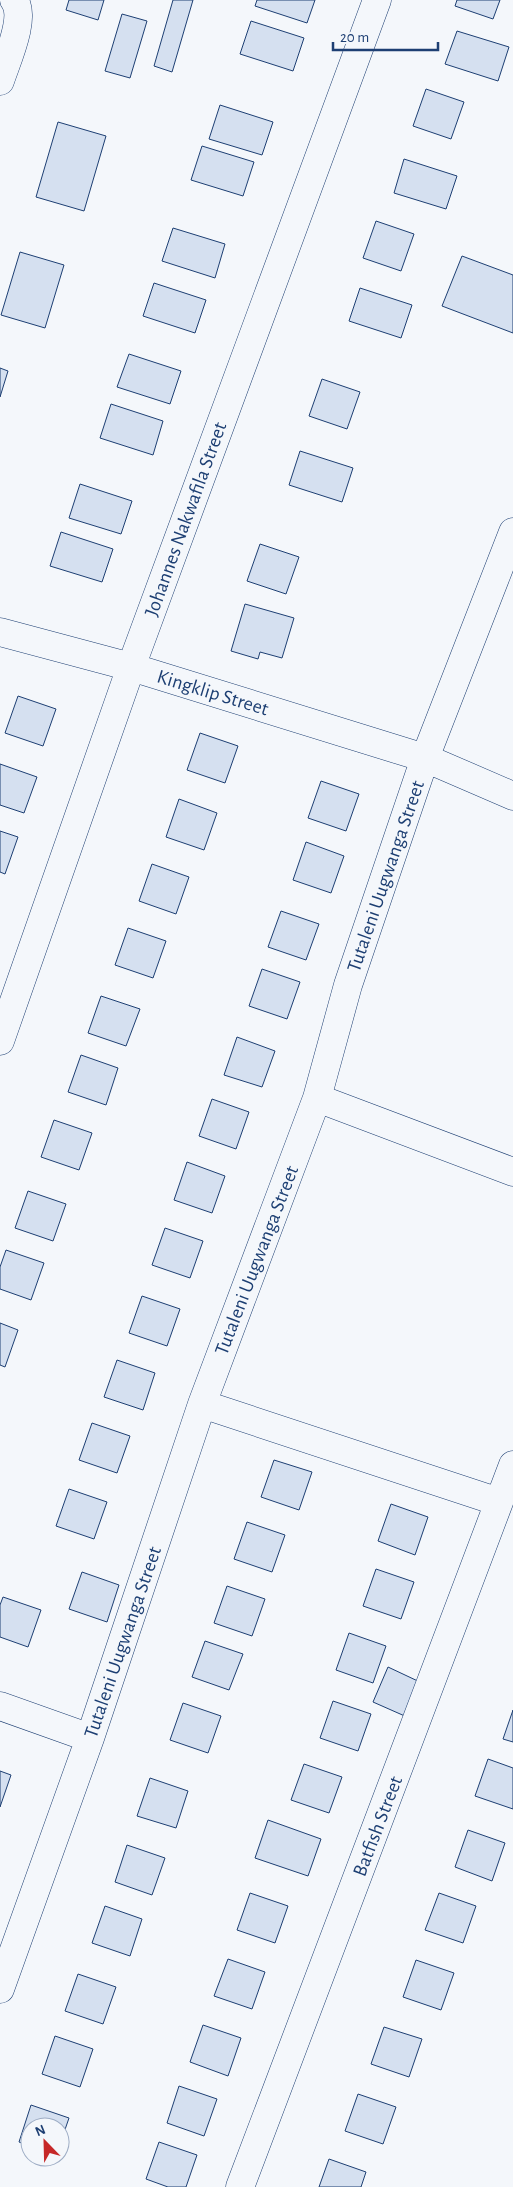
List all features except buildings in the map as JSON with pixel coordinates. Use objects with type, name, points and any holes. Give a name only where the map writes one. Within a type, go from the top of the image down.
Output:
[{"type":"street","points":[[0,82],[18,27],[18,5],[14,0]]},
{"type":"street","name":"Johannes Nakwafila Street","points":[[0,1041],[131,667],[377,0]]},
{"type":"street","name":"Tutaleni Uugwanga Street","points":[[0,1989],[90,1738],[202,1404],[317,1098],[348,985],[425,758],[513,532]]},
{"type":"street","name":"Kingklip Street","points":[[0,632],[131,667],[425,758]]},
{"type":"street","points":[[425,758],[513,796]]},
{"type":"street","points":[[317,1098],[513,1172]]},
{"type":"street","points":[[202,1404],[499,1502]]},
{"type":"street","name":"Batfish Street","points":[[240,2187],[513,1465]]},
{"type":"street","points":[[0,1706],[90,1738]]}]
